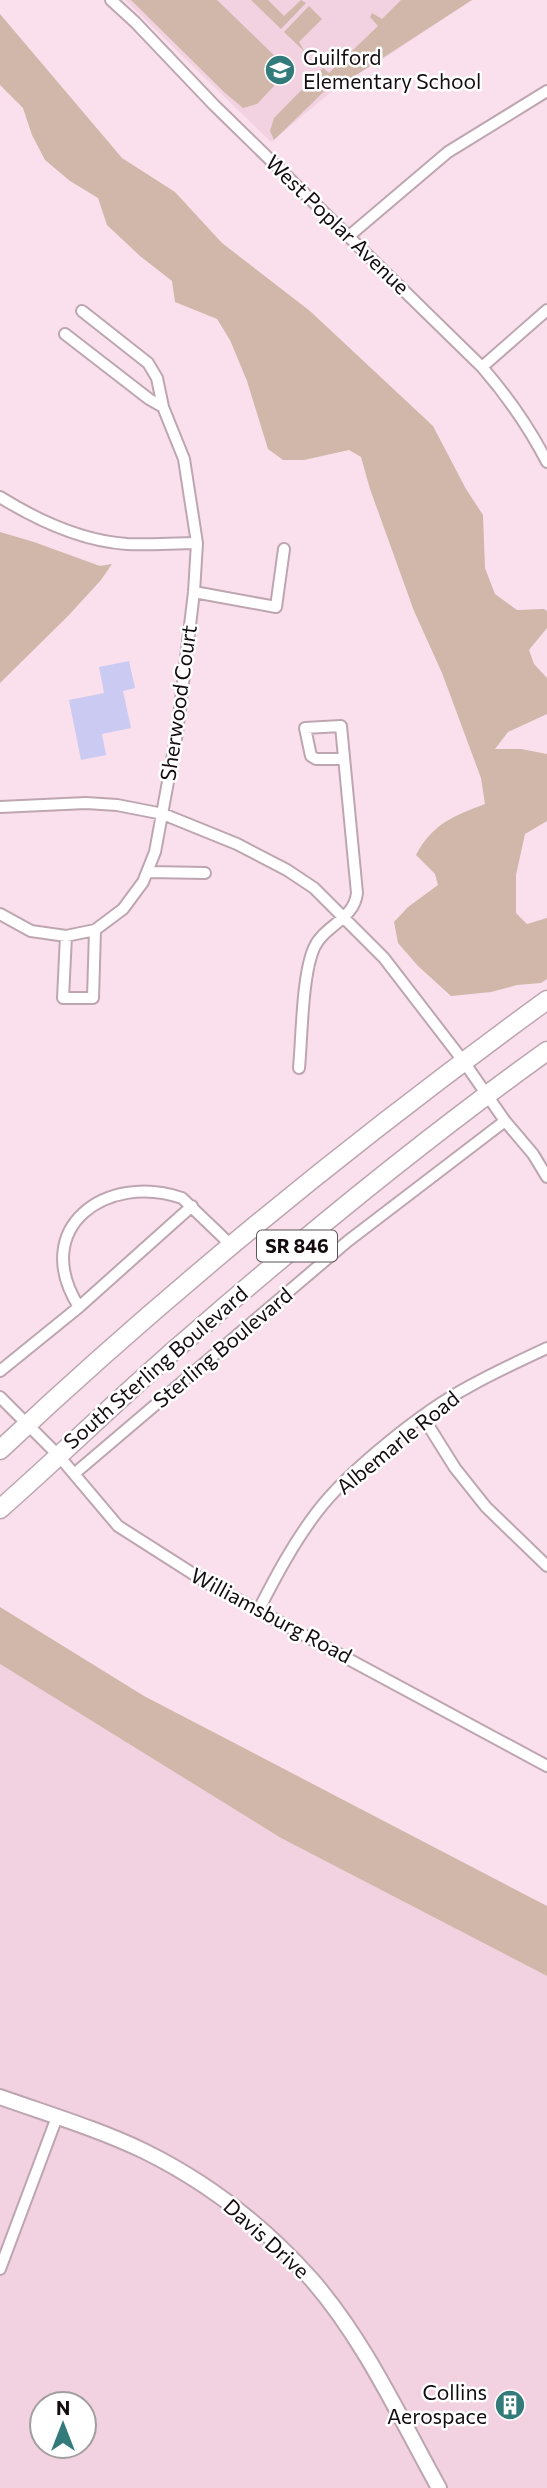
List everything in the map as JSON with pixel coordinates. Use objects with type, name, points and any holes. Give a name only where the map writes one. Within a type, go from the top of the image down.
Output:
[{"type":"main road","name":"South Sterling Boulevard","points":[[0,1450],[231,1245],[345,1152],[547,1000]]},
{"type":"main road","name":"South Sterling Boulevard","points":[[0,1509],[189,1337],[340,1209],[487,1094],[547,1051]]},
{"type":"street","name":"West Poplar Avenue","points":[[111,0],[234,125],[482,367],[526,424],[547,462]]},
{"type":"street","points":[[349,236],[448,152],[547,91]]},
{"type":"street","points":[[482,367],[547,310]]},
{"type":"street","name":"Sherwood Court","points":[[82,311],[148,363],[157,377],[163,407],[184,459],[197,543],[194,592],[177,733],[163,814],[149,872]]},
{"type":"street","points":[[65,334],[163,407]]},
{"type":"street","points":[[0,497],[34,517],[113,542],[197,543]]},
{"type":"street","points":[[194,592],[276,607],[284,550]]},
{"type":"street","points":[[299,1068],[313,949],[325,932],[353,908],[357,893],[341,726],[305,728],[311,756],[316,759],[344,759]]},
{"type":"street","points":[[0,807],[86,803],[117,805],[163,814],[201,827],[287,870],[314,888],[384,958],[464,1062],[505,1121],[533,1154],[547,1177]]},
{"type":"street","points":[[0,914],[31,931],[66,936],[95,930],[123,909],[144,883],[149,872],[205,873]]},
{"type":"street","points":[[66,936],[63,998],[93,998],[95,930]]},
{"type":"street","name":"Sterling Boulevard","points":[[74,1474],[348,1241],[505,1121]]},
{"type":"street","points":[[79,1307],[66,1284],[64,1252],[68,1232],[83,1211],[95,1203],[141,1192],[171,1194],[192,1206],[231,1245]]},
{"type":"street","points":[[0,1371],[79,1307],[192,1206]]},
{"type":"street","name":"Albemarle Road","points":[[259,1609],[304,1530],[328,1499],[372,1457],[423,1417],[468,1387],[547,1348]]},
{"type":"street","name":"Williamsburg Road","points":[[0,1397],[58,1455],[118,1525],[209,1584],[547,1766]]},
{"type":"street","points":[[423,1417],[455,1468],[486,1507],[547,1566]]},
{"type":"street","name":"Davis Drive","points":[[0,2097],[144,2151],[177,2169],[231,2205],[289,2256],[312,2281],[358,2343],[439,2488]]},
{"type":"street","points":[[0,2269],[57,2117]]},
{"type":"shaded area","name":"Guilford Elementary School","points":[[125,0],[472,0],[342,83],[271,142]]},
{"type":"shaded area","points":[[131,0],[217,0],[277,58],[280,73],[274,86],[257,104],[243,108]]},
{"type":"shaded area","points":[[251,0],[268,0],[284,16],[301,0],[306,3],[281,29]]},
{"type":"shaded area","points":[[401,0],[472,0],[350,79],[340,76],[274,140],[270,131],[274,118],[323,68],[329,73],[378,26],[370,17],[372,13],[382,19]]},
{"type":"shaded area","points":[[309,6],[322,19],[299,42],[305,52],[284,32]]},
{"type":"shaded area","points":[[0,14],[122,158],[175,192],[222,243],[310,311],[433,426],[483,515],[485,568],[495,594],[517,610],[547,611],[547,628],[529,650],[534,664],[547,678],[547,714],[508,732],[495,749],[521,749],[547,754],[547,821],[525,834],[516,875],[516,913],[527,924],[547,918],[547,979],[541,983],[451,996],[418,966],[398,943],[394,922],[408,907],[438,885],[435,874],[416,855],[430,835],[445,822],[485,804],[481,778],[442,673],[414,611],[361,457],[349,450],[304,460],[283,460],[268,449],[247,381],[230,340],[217,319],[175,302],[172,281],[107,225],[98,198],[70,181],[45,160],[32,135],[23,108],[0,85]]},
{"type":"shaded area","points":[[0,532],[100,566],[112,564],[69,615],[0,683]]},
{"type":"shaded area","points":[[0,1607],[144,1696],[547,1906],[547,1976],[281,1838],[0,1664]]},
{"type":"shaded area","points":[[0,1664],[281,1838],[547,1976],[547,2488],[0,2488]]},
{"type":"water","points":[[129,661],[135,688],[123,691],[131,728],[102,734],[106,755],[81,760],[69,700],[104,693],[99,667]]},
{"type":"place","name":"Guilford Elementary School","points":[[280,70]]},
{"type":"place","name":"Collins Aerospace","points":[[510,2405]]}]
